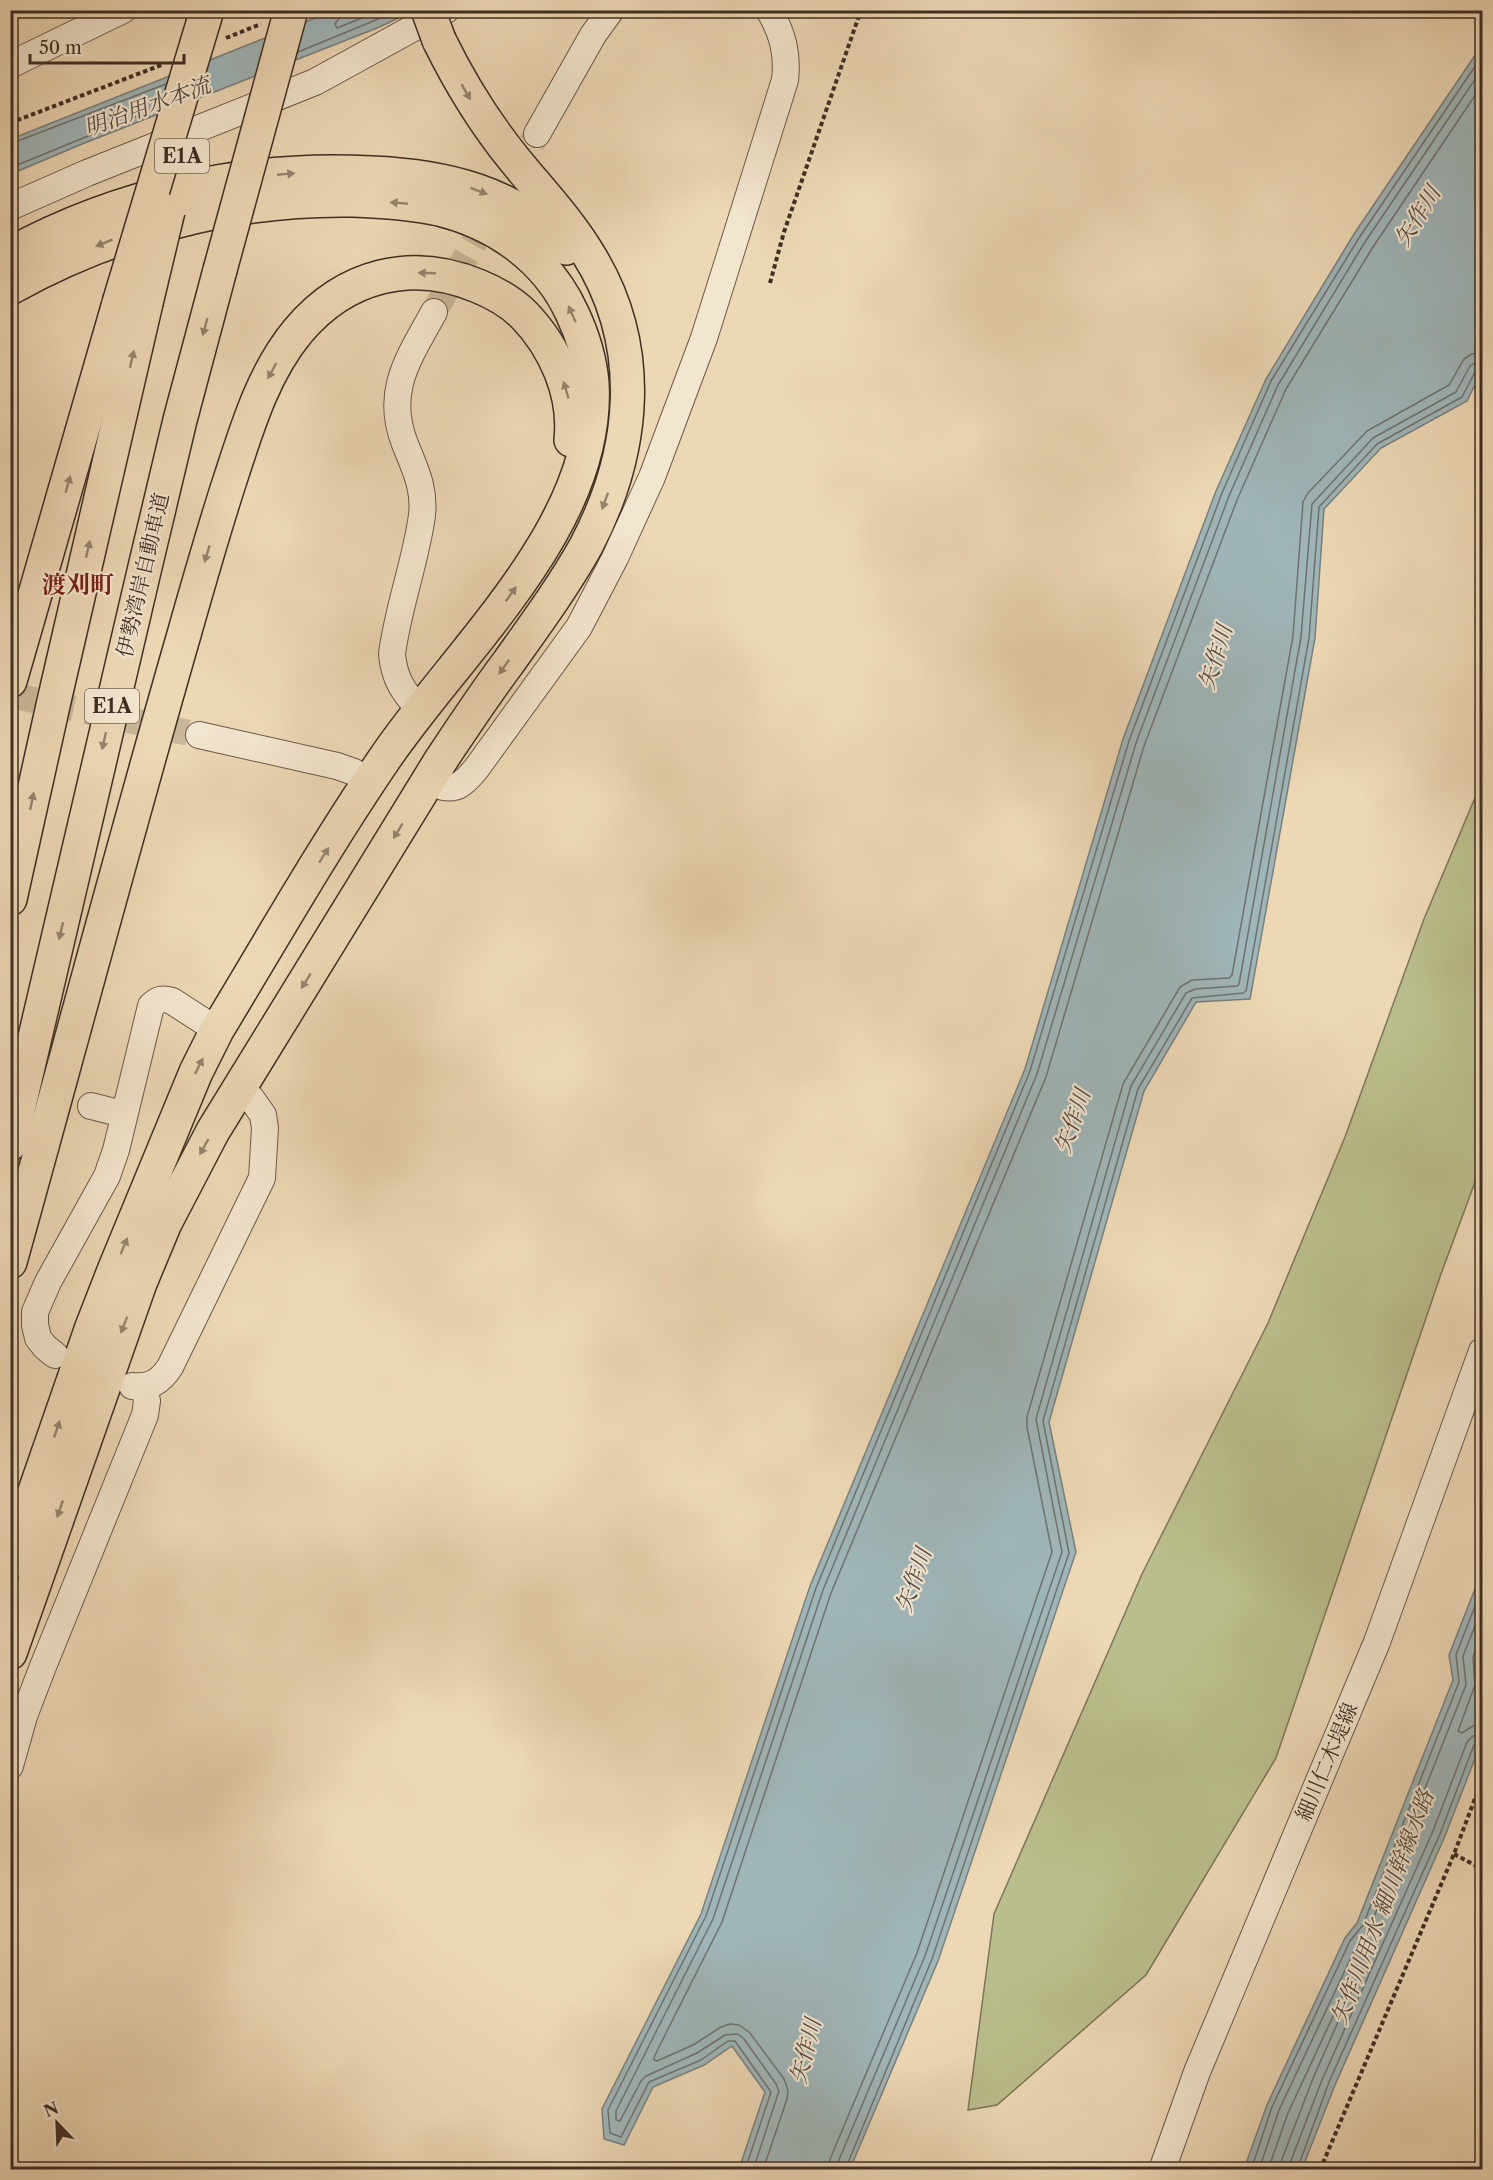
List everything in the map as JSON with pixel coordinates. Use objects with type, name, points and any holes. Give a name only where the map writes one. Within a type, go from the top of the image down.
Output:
[{"type":"highway","points":[[10,681],[132,303],[207,10]]},
{"type":"highway","name":"伊勢湾岸自動車道","points":[[10,1144],[180,420],[220,270],[281,15]]},
{"type":"highway","points":[[10,1653],[95,1406],[144,1273],[189,1174],[213,1131],[428,782],[474,711],[568,577],[587,544],[614,476],[629,389],[623,333],[614,304],[602,277],[568,225],[509,153],[471,101],[438,20]]},
{"type":"highway","name":"E1A","points":[[10,899],[54,701],[132,303],[182,157],[220,26]]},
{"type":"highway","points":[[10,254],[59,230],[154,196],[257,176],[326,172],[394,174],[443,181],[475,189],[507,202],[531,216],[554,235],[573,256],[590,281],[603,307],[619,359],[622,390],[621,445]]},
{"type":"highway","points":[[10,288],[74,256],[113,240],[206,215],[286,203],[336,200],[407,204],[438,209],[467,218],[496,231],[519,246],[538,263],[555,283],[579,329],[592,381],[588,439],[580,468],[542,548],[515,589],[420,710],[369,782],[217,1030],[196,1072],[92,1327],[10,1563]]},
{"type":"highway","points":[[10,1262],[207,551],[260,394],[279,358],[298,331],[321,308],[346,291],[372,279],[403,272],[435,272],[465,280],[496,293],[521,313],[543,337],[560,368],[569,399],[573,428],[569,460],[561,493],[542,548]]},
{"type":"street","points":[[10,65],[123,10]]},
{"type":"street","points":[[537,134],[593,35],[611,10]]},
{"type":"street","points":[[428,782],[449,789],[458,786],[476,769],[579,627],[615,558],[652,477],[704,338],[785,81],[787,62],[784,42],[769,10]]},
{"type":"street","points":[[10,207],[87,173],[315,81],[438,20]]},
{"type":"street","points":[[420,710],[404,693],[398,682],[393,662],[394,640],[422,515],[423,491],[417,470],[399,429],[396,410],[401,374],[434,312]]},
{"type":"street","points":[[199,735],[338,766],[354,772],[369,782]]},
{"type":"street","points":[[56,1355],[38,1338],[35,1312],[48,1282],[107,1176],[116,1150],[147,1013],[156,1000],[163,998],[172,1001],[217,1030]]},
{"type":"street","points":[[10,1766],[24,1716],[146,1415],[147,1401],[138,1387],[163,1377],[170,1367],[262,1178],[266,1128],[263,1115],[251,1098],[239,1091]]},
{"type":"street","points":[[91,1106],[123,1114]]},
{"type":"street","name":"細川仁木堤線","points":[[1162,2169],[1197,2072],[1377,1642],[1482,1351]]},
{"type":"path","points":[[770,283],[784,232],[861,10]]},
{"type":"path","points":[[220,26],[281,15]]},
{"type":"path","points":[[10,123],[174,60]]},
{"type":"path","points":[[1320,2169],[1454,1854],[1482,1780]]},
{"type":"path","points":[[1454,1854],[1482,1869]]},
{"type":"green space","points":[[1482,781],[1482,1163],[1441,1274],[1276,1758],[1146,1975],[997,2105],[968,2110],[994,1914],[1142,1574],[1268,1323],[1345,1137],[1424,919]]},
{"type":"water","name":"明治用水本流","points":[[333,11],[414,11],[377,28],[11,174],[11,139]]},
{"type":"water","name":"矢作川","points":[[1482,45],[1482,370],[1467,401],[1381,448],[1324,509],[1315,638],[1250,999],[1196,1002],[1144,1091],[1049,1422],[1076,1552],[938,1961],[850,2169],[739,2169],[765,2092],[732,2046],[704,2065],[653,2087],[624,2145],[604,2139],[602,2109],[701,1914],[810,1586],[1025,1069],[1123,739],[1216,491],[1266,379],[1354,234]]},
{"type":"water","name":"矢作川用水 細川幹線水路","points":[[1482,1571],[1482,1740],[1445,1836],[1335,2085],[1302,2169],[1244,2169],[1267,2105],[1345,1938],[1357,1923],[1453,1680],[1449,1655]]},
{"type":"tunnel","points":[[434,312],[537,134]]},
{"type":"tunnel","points":[[10,695],[199,735]]},
{"type":"district","name":"渡刈町","points":[[78,585]]}]
